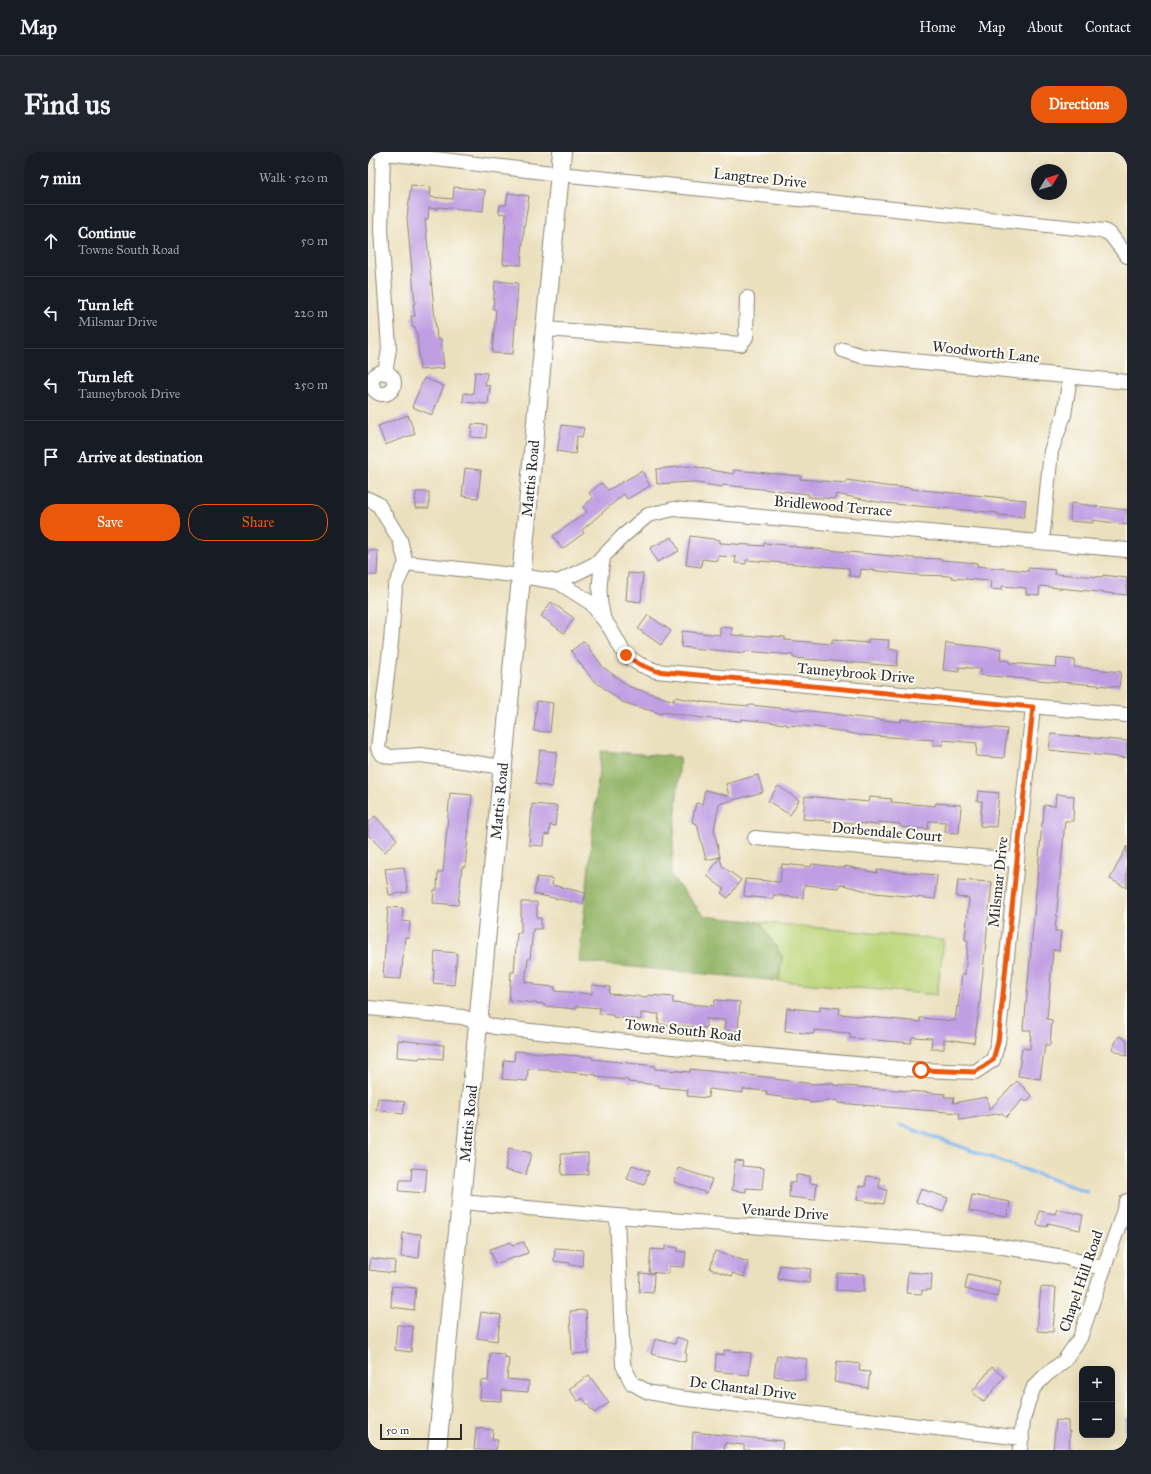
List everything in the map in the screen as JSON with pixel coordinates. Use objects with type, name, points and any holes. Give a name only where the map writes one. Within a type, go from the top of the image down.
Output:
[{"type":"main road","name":"Mattis Road","points":[[438,1450],[562,152]]},
{"type":"street","name":"Langtree Drive","points":[[378,152],[560,174],[1104,231],[1110,234],[1127,256]]},
{"type":"street","points":[[384,152],[381,230],[389,349],[385,373]]},
{"type":"street","points":[[546,329],[741,344],[746,337],[747,298]]},
{"type":"street","name":"Woodworth Lane","points":[[843,350],[862,356],[1127,382]]},
{"type":"street","points":[[1042,542],[1051,451],[1064,415],[1070,377]]},
{"type":"street","points":[[368,499],[378,504],[400,540],[406,563],[395,587],[391,642],[378,748],[374,754],[391,757],[421,755],[503,767]]},
{"type":"street","name":"Bridlewood Terrace","points":[[558,582],[597,563],[623,536],[648,515],[674,509],[1127,550]]},
{"type":"street","name":"Tauneybrook Drive","points":[[603,557],[599,589],[600,604],[605,621]]},
{"type":"street","name":"Tauneybrook Drive","points":[[406,563],[521,576],[558,582],[591,603],[605,621],[626,655],[639,664],[656,671],[1127,715]]},
{"type":"street","name":"Milsmar Drive","points":[[993,1060],[998,1042],[1033,707]]},
{"type":"street","name":"Dorbendale Court","points":[[755,838],[1017,860]]},
{"type":"street","name":"Towne South Road","points":[[368,1008],[462,1017],[495,1027],[682,1048],[921,1070],[975,1072],[993,1060]]},
{"type":"street","name":"Chapel Hill Road","points":[[1021,1444],[1023,1420],[1034,1387],[1046,1375],[1064,1361],[1080,1338],[1127,1200]]},
{"type":"street","name":"Venarde Drive","points":[[461,1202],[617,1216],[985,1244],[1064,1257],[1104,1269]]},
{"type":"street","name":"De Chantal Drive","points":[[617,1216],[623,1366],[632,1383],[648,1392],[679,1398],[1021,1444]]},
{"type":"green space","points":[[601,751],[680,757],[671,876],[704,916],[760,922],[782,957],[779,981],[579,962]]},
{"type":"green space","points":[[760,922],[944,940],[937,995],[779,981],[782,957]]},
{"type":"building","points":[[411,185],[431,187],[430,197],[453,199],[454,187],[485,190],[483,211],[438,207],[437,209],[429,208],[428,219],[425,219],[437,339],[441,339],[444,368],[420,370],[417,335],[415,327],[413,328],[411,316],[415,316],[413,304],[415,304],[407,217]]},
{"type":"building","points":[[508,193],[529,196],[521,265],[503,264],[506,214],[499,213],[500,205],[506,205]]},
{"type":"building","points":[[495,281],[518,283],[513,354],[492,353],[496,310],[493,309]]},
{"type":"building","points":[[475,372],[487,373],[485,385],[490,386],[488,404],[463,402],[464,393],[473,394]]},
{"type":"building","points":[[424,378],[444,386],[432,415],[412,407]]},
{"type":"building","points":[[408,415],[415,434],[385,445],[378,426]]},
{"type":"building","points":[[472,424],[487,425],[486,438],[471,437]]},
{"type":"building","points":[[562,425],[584,428],[582,437],[577,436],[575,454],[557,451]]},
{"type":"building","points":[[689,466],[734,474],[734,470],[801,476],[800,479],[846,483],[847,480],[885,486],[1026,500],[1024,517],[998,515],[998,513],[883,503],[836,494],[835,499],[808,497],[809,494],[723,485],[722,487],[691,482],[657,484],[656,469]]},
{"type":"building","points":[[465,468],[481,470],[478,498],[462,496]]},
{"type":"building","points":[[642,471],[650,486],[627,499],[624,494],[582,530],[584,533],[562,549],[553,536],[587,512],[583,507],[593,498],[589,493],[601,483],[608,490]]},
{"type":"building","points":[[416,492],[429,492],[429,508],[415,508]]},
{"type":"building","points":[[1071,503],[1127,510],[1127,525],[1093,520],[1093,523],[1070,521]]},
{"type":"building","points":[[690,536],[720,540],[720,543],[764,546],[764,543],[913,558],[942,559],[977,563],[977,566],[1028,571],[1028,568],[1055,570],[1054,574],[1102,577],[1103,575],[1127,578],[1127,595],[1040,586],[1039,595],[1026,594],[1026,588],[1002,586],[1002,590],[990,589],[991,581],[952,578],[952,576],[915,575],[861,569],[860,577],[849,576],[849,568],[746,560],[746,564],[735,563],[736,557],[718,556],[718,561],[702,559],[701,567],[686,565]]},
{"type":"building","points":[[672,537],[679,551],[657,562],[650,548]]},
{"type":"building","points":[[368,550],[378,551],[377,575],[368,575]]},
{"type":"building","points":[[628,573],[643,574],[641,602],[626,600]]},
{"type":"building","points":[[551,602],[574,618],[564,633],[541,616]]},
{"type":"building","points":[[648,615],[671,631],[661,645],[638,629]]},
{"type":"building","points":[[720,627],[732,628],[732,635],[785,637],[785,640],[832,644],[832,640],[868,643],[868,639],[889,640],[888,649],[898,650],[897,666],[793,658],[793,655],[745,651],[745,653],[681,647],[682,631],[720,635]]},
{"type":"building","points":[[584,641],[603,667],[630,687],[674,701],[674,697],[703,702],[750,705],[901,722],[901,719],[1007,729],[1004,758],[976,756],[977,743],[943,740],[943,745],[933,745],[934,740],[860,735],[816,727],[741,719],[741,721],[701,718],[663,712],[662,714],[622,702],[592,679],[571,651]]},
{"type":"building","points":[[946,643],[1001,649],[1000,660],[1009,661],[1009,663],[1056,667],[1057,658],[1075,660],[1074,667],[1121,672],[1119,687],[980,675],[981,669],[959,667],[959,672],[943,670]]},
{"type":"building","points":[[537,701],[553,703],[550,732],[534,731]]},
{"type":"building","points":[[1051,734],[1127,741],[1127,758],[1049,750]]},
{"type":"building","points":[[540,750],[557,752],[552,787],[535,784]]},
{"type":"building","points":[[758,775],[763,792],[719,804],[714,830],[720,857],[706,860],[697,824],[692,822],[696,803],[702,804],[705,790],[729,796],[726,784]]},
{"type":"building","points":[[778,786],[799,800],[790,815],[768,801]]},
{"type":"building","points":[[978,791],[999,793],[996,827],[980,826],[982,801],[977,801]]},
{"type":"building","points":[[450,793],[472,795],[465,867],[462,867],[458,905],[433,903],[434,890],[437,890],[438,872],[443,872]]},
{"type":"building","points":[[1056,794],[1074,796],[1073,821],[1065,821],[1055,931],[1061,931],[1059,951],[1053,950],[1047,1019],[1052,1020],[1050,1045],[1045,1045],[1040,1079],[1018,1076],[1022,1048],[1030,1049],[1031,1030],[1023,1030],[1044,805],[1055,806]]},
{"type":"building","points":[[805,796],[869,802],[870,797],[892,799],[891,802],[935,806],[936,803],[961,805],[959,833],[945,832],[946,822],[929,821],[928,829],[900,827],[900,824],[878,822],[878,825],[803,819]]},
{"type":"building","points":[[532,804],[557,806],[555,826],[550,825],[549,835],[545,834],[544,846],[529,845]]},
{"type":"building","points":[[375,816],[397,839],[385,852],[368,835],[368,823]]},
{"type":"building","points":[[1127,846],[1127,888],[1110,879]]},
{"type":"building","points":[[720,857],[722,866],[741,880],[728,898],[721,893],[724,889],[707,876]]},
{"type":"building","points":[[782,864],[811,867],[812,864],[845,868],[845,866],[877,873],[877,870],[937,875],[935,899],[875,893],[839,884],[839,888],[804,885],[803,898],[773,895],[773,899],[744,896],[745,879],[780,882]]},
{"type":"building","points":[[404,867],[408,892],[389,895],[385,869]]},
{"type":"building","points":[[537,877],[553,879],[552,885],[586,893],[583,904],[534,894]]},
{"type":"building","points":[[958,880],[992,882],[979,1010],[974,1043],[944,1039],[944,1049],[931,1049],[932,1038],[912,1037],[911,1043],[850,1038],[850,1033],[814,1030],[814,1034],[785,1031],[787,1008],[820,1011],[820,1006],[840,1008],[839,1014],[920,1022],[920,1018],[955,1021],[962,974],[965,975],[968,940],[965,940],[969,898],[956,897]]},
{"type":"building","points":[[521,902],[537,902],[537,918],[541,918],[541,929],[533,929],[530,959],[528,959],[525,982],[534,983],[534,985],[555,987],[555,991],[592,994],[592,985],[610,987],[609,994],[647,997],[648,995],[673,997],[673,1003],[714,1006],[715,1000],[740,1002],[738,1031],[724,1030],[725,1020],[706,1019],[706,1028],[658,1024],[659,1014],[641,1013],[641,1020],[599,1014],[600,1008],[577,1006],[576,1009],[544,1006],[544,1004],[509,1000],[511,972],[514,972],[517,933],[521,933]]},
{"type":"building","points":[[388,907],[403,908],[402,921],[410,922],[408,938],[405,937],[401,979],[383,978]]},
{"type":"building","points":[[435,951],[457,953],[454,985],[433,983]]},
{"type":"building","points":[[1119,1036],[1127,1040],[1127,1056],[1112,1049]]},
{"type":"building","points":[[398,1040],[444,1045],[443,1059],[397,1057]]},
{"type":"building","points":[[515,1051],[592,1057],[592,1059],[655,1066],[655,1069],[690,1072],[690,1069],[775,1078],[813,1084],[833,1083],[833,1085],[945,1094],[944,1097],[954,1097],[953,1103],[987,1097],[989,1110],[1017,1081],[1032,1096],[1026,1102],[1023,1099],[1006,1117],[1002,1113],[960,1120],[959,1113],[838,1103],[838,1100],[810,1103],[809,1101],[766,1095],[767,1091],[743,1089],[743,1093],[709,1089],[708,1098],[687,1096],[688,1090],[628,1082],[628,1080],[596,1077],[597,1075],[558,1071],[528,1069],[527,1081],[502,1079],[504,1060],[514,1061]]},
{"type":"building","points":[[378,1098],[405,1102],[403,1114],[376,1110]]},
{"type":"building","points":[[509,1148],[531,1153],[526,1175],[505,1170]]},
{"type":"building","points":[[588,1153],[588,1174],[562,1175],[561,1154]]},
{"type":"building","points":[[735,1160],[743,1161],[742,1166],[764,1168],[762,1189],[746,1188],[746,1192],[732,1190]]},
{"type":"building","points":[[632,1165],[649,1171],[644,1185],[627,1179]]},
{"type":"building","points":[[412,1168],[427,1169],[425,1193],[399,1191],[400,1180],[411,1180]]},
{"type":"building","points":[[678,1168],[712,1179],[707,1193],[674,1182]]},
{"type":"building","points":[[796,1175],[810,1176],[810,1183],[817,1184],[815,1200],[789,1197],[790,1182],[796,1183]]},
{"type":"building","points":[[867,1176],[880,1178],[879,1188],[887,1190],[884,1204],[857,1200],[859,1186],[865,1187]]},
{"type":"building","points":[[921,1189],[948,1198],[943,1212],[916,1202]]},
{"type":"building","points":[[972,1195],[1010,1202],[1007,1217],[969,1211]]},
{"type":"building","points":[[1057,1209],[1083,1215],[1080,1230],[1048,1223],[1047,1227],[1037,1225],[1039,1211],[1055,1214]]},
{"type":"building","points":[[403,1233],[421,1234],[419,1258],[401,1257]]},
{"type":"building","points":[[511,1242],[512,1245],[524,1242],[528,1253],[495,1264],[490,1249]]},
{"type":"building","points":[[665,1246],[678,1248],[678,1251],[686,1252],[684,1267],[669,1266],[669,1274],[649,1272],[651,1249],[665,1250]]},
{"type":"building","points":[[555,1248],[583,1250],[582,1266],[554,1261]]},
{"type":"building","points":[[715,1251],[748,1262],[744,1277],[733,1273],[732,1276],[710,1269]]},
{"type":"building","points":[[371,1258],[395,1261],[394,1273],[369,1270]]},
{"type":"building","points":[[780,1265],[811,1269],[809,1283],[778,1279]]},
{"type":"building","points":[[908,1272],[932,1274],[931,1290],[922,1290],[922,1294],[906,1293]]},
{"type":"building","points":[[640,1273],[654,1274],[653,1293],[639,1292]]},
{"type":"building","points":[[837,1273],[864,1274],[864,1292],[836,1290]]},
{"type":"building","points":[[968,1274],[1000,1281],[997,1297],[965,1289]]},
{"type":"building","points":[[392,1286],[416,1288],[414,1310],[391,1307]]},
{"type":"building","points":[[1041,1287],[1056,1288],[1053,1332],[1037,1331]]},
{"type":"building","points":[[586,1310],[588,1353],[572,1354],[570,1311]]},
{"type":"building","points":[[481,1312],[501,1315],[497,1341],[477,1338]]},
{"type":"building","points":[[397,1325],[413,1327],[411,1352],[395,1350]]},
{"type":"building","points":[[677,1337],[688,1341],[685,1353],[687,1354],[685,1362],[651,1354],[655,1339],[675,1344]]},
{"type":"building","points":[[724,1350],[751,1353],[749,1375],[715,1371],[716,1354],[724,1355]]},
{"type":"building","points":[[490,1353],[504,1354],[504,1357],[509,1358],[507,1379],[529,1381],[528,1392],[502,1390],[502,1401],[480,1400],[481,1380],[488,1381]]},
{"type":"building","points":[[777,1355],[807,1359],[804,1380],[774,1376]]},
{"type":"building","points":[[837,1361],[860,1364],[859,1371],[870,1372],[868,1388],[834,1382]]},
{"type":"building","points":[[992,1367],[1004,1377],[984,1402],[972,1392]]},
{"type":"building","points":[[589,1375],[609,1403],[594,1413],[583,1398],[578,1401],[569,1389]]},
{"type":"building","points":[[1056,1420],[1068,1421],[1068,1431],[1070,1431],[1069,1450],[1053,1450]]},
{"type":"building","points":[[476,1428],[493,1430],[492,1440],[498,1440],[496,1450],[474,1450]]},
{"type":"building","points":[[693,1432],[783,1441],[782,1450],[744,1450],[744,1445],[725,1443],[724,1450],[692,1449]]},
{"type":"waterway","points":[[900,1125],[1087,1192]]},
{"type":"waterway","points":[[1127,1418],[1127,1442]]},
{"type":"route","points":[[626,655],[639,664],[656,671],[1033,707],[998,1042],[993,1060],[975,1072],[921,1070]]}]
